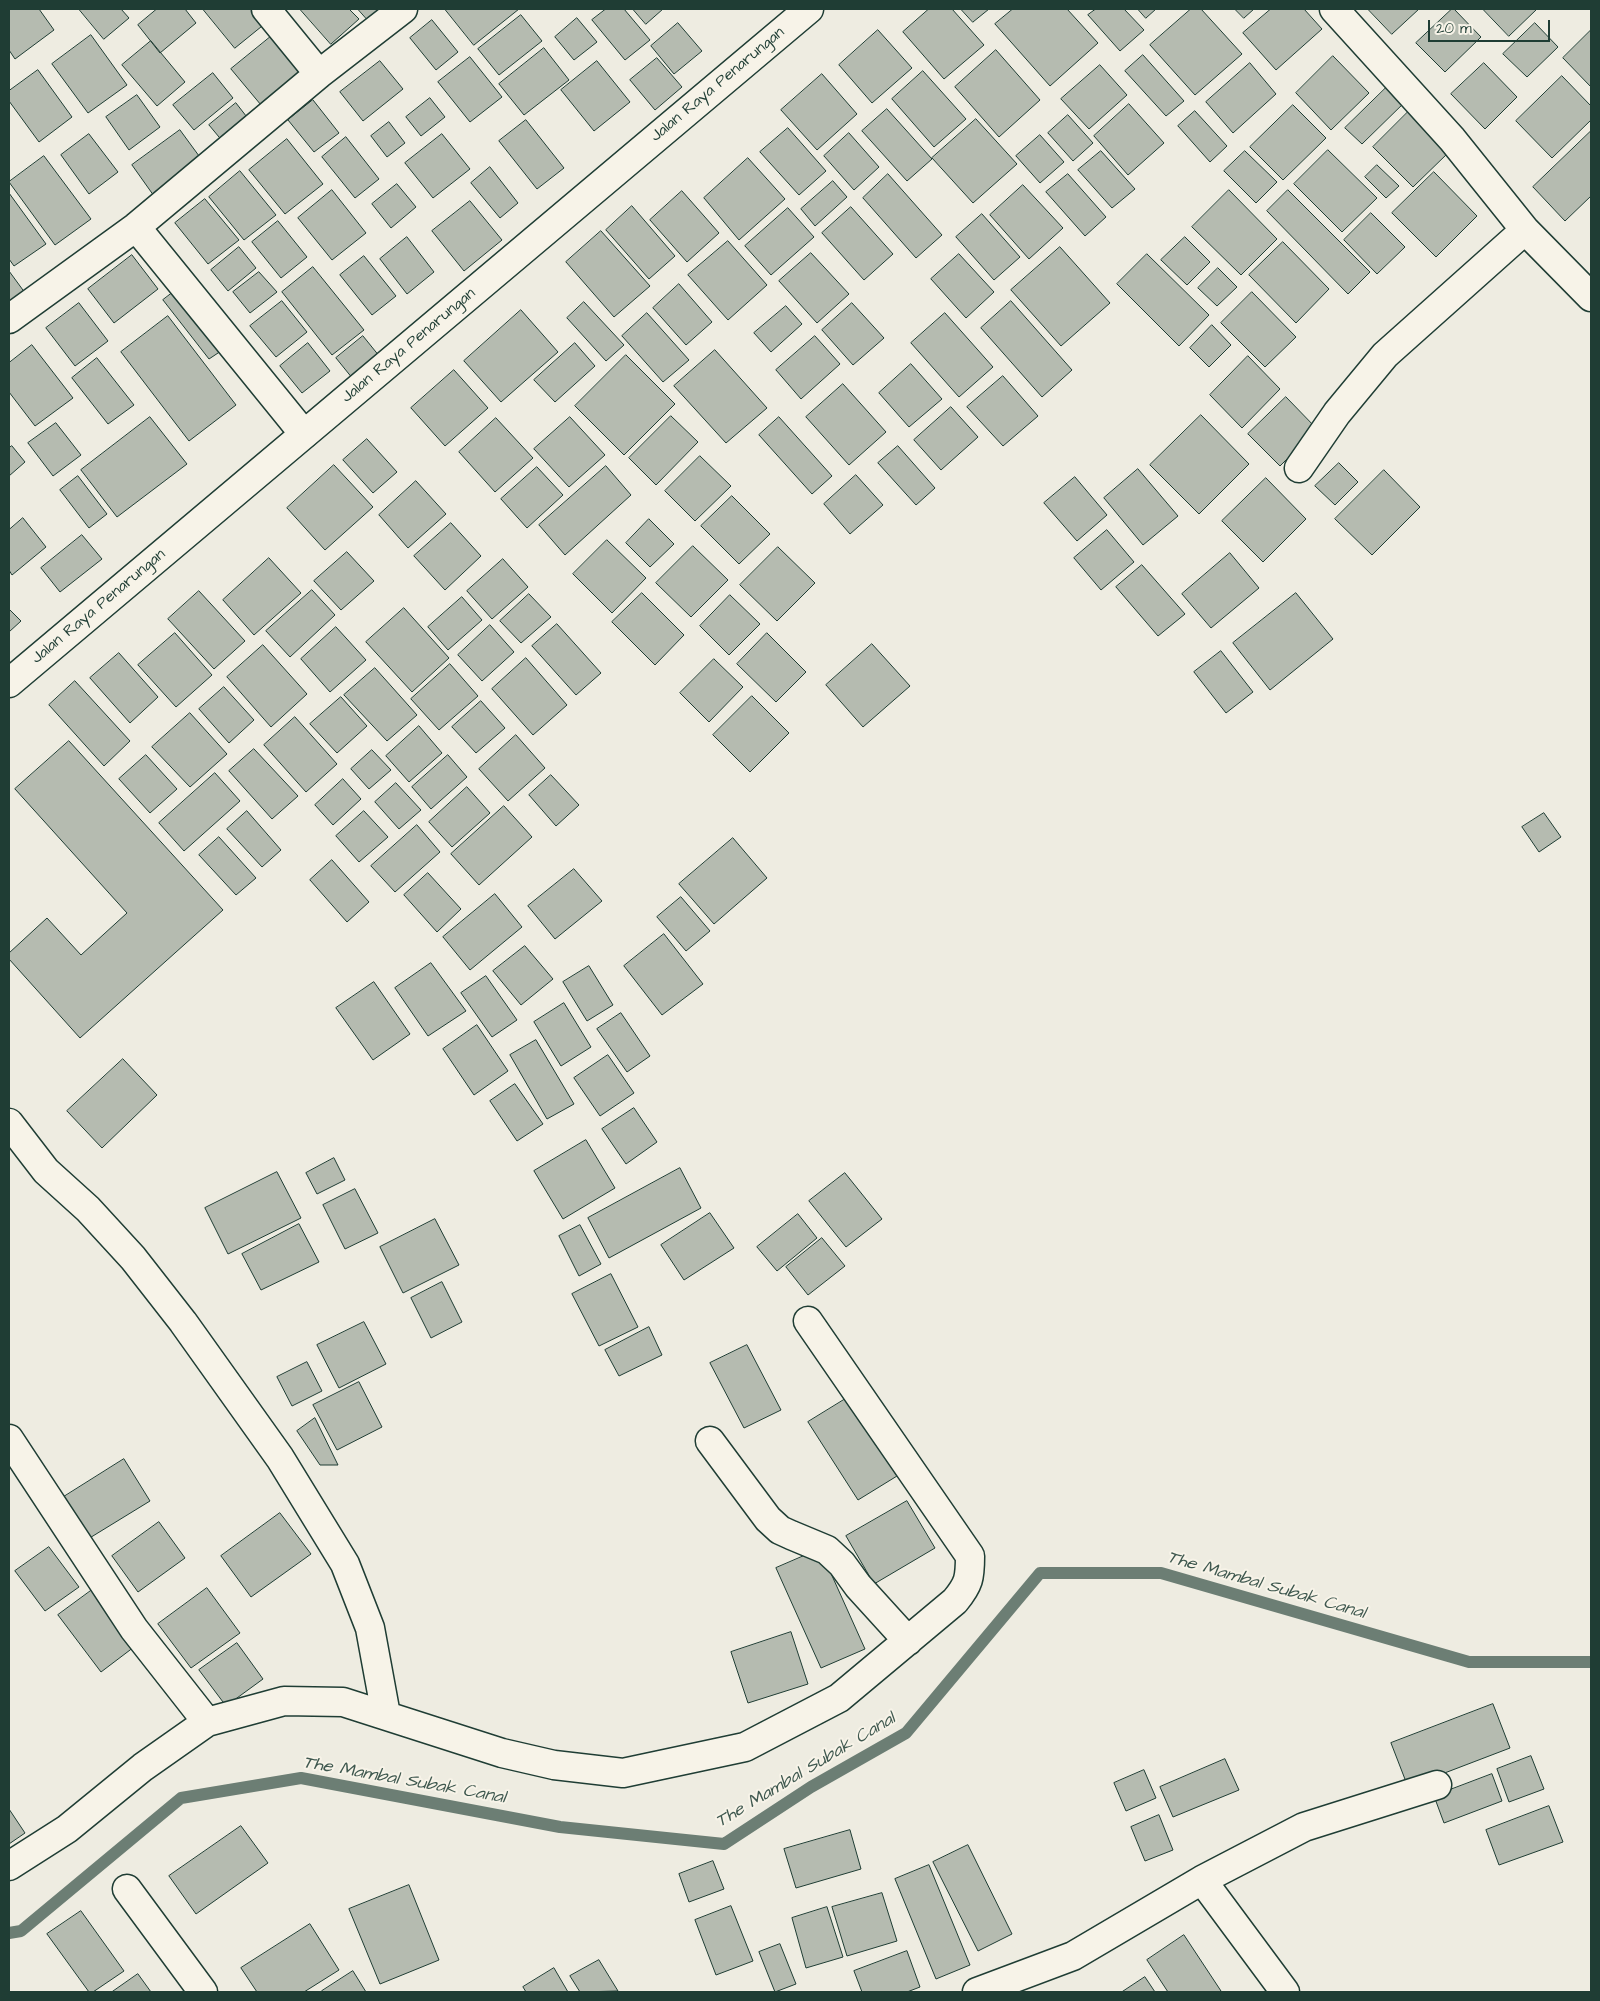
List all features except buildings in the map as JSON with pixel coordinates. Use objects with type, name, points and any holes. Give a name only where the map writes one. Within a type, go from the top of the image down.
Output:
[{"type":"street","points":[[266,9],[319,74]]},
{"type":"street","points":[[9,319],[136,227],[319,74],[403,9]]},
{"type":"street","name":"Jalan Raya Penarungan","points":[[9,683],[809,9]]},
{"type":"street","points":[[1334,9],[1452,139],[1524,230],[1591,297]]},
{"type":"street","points":[[136,227],[304,434]]},
{"type":"street","points":[[1299,468],[1336,413],[1385,355],[1524,230]]},
{"type":"street","points":[[9,1123],[46,1171],[88,1209],[133,1258],[183,1322],[280,1458],[345,1564],[370,1628],[386,1715]]},
{"type":"street","points":[[9,1866],[67,1830],[143,1767],[207,1722],[284,1701],[343,1702],[502,1753],[554,1765],[624,1773],[745,1747],[839,1698],[955,1602],[966,1588],[970,1575],[970,1556],[808,1321]]},
{"type":"street","points":[[9,1439],[134,1629],[207,1722]]},
{"type":"street","points":[[710,1441],[768,1519],[785,1533],[827,1550],[842,1564],[858,1586],[908,1642]]},
{"type":"street","points":[[977,1992],[1073,1956],[1202,1880],[1304,1827],[1437,1785]]},
{"type":"street","points":[[1202,1880],[1285,1992]]},
{"type":"street","points":[[127,1890],[203,1992]]},
{"type":"waterway","name":"The Mambal Subak Canal","points":[[9,1933],[21,1931],[181,1798],[301,1778],[560,1827],[724,1844],[811,1787],[906,1733],[1040,1573],[1161,1573],[1469,1662],[1591,1662]]}]
